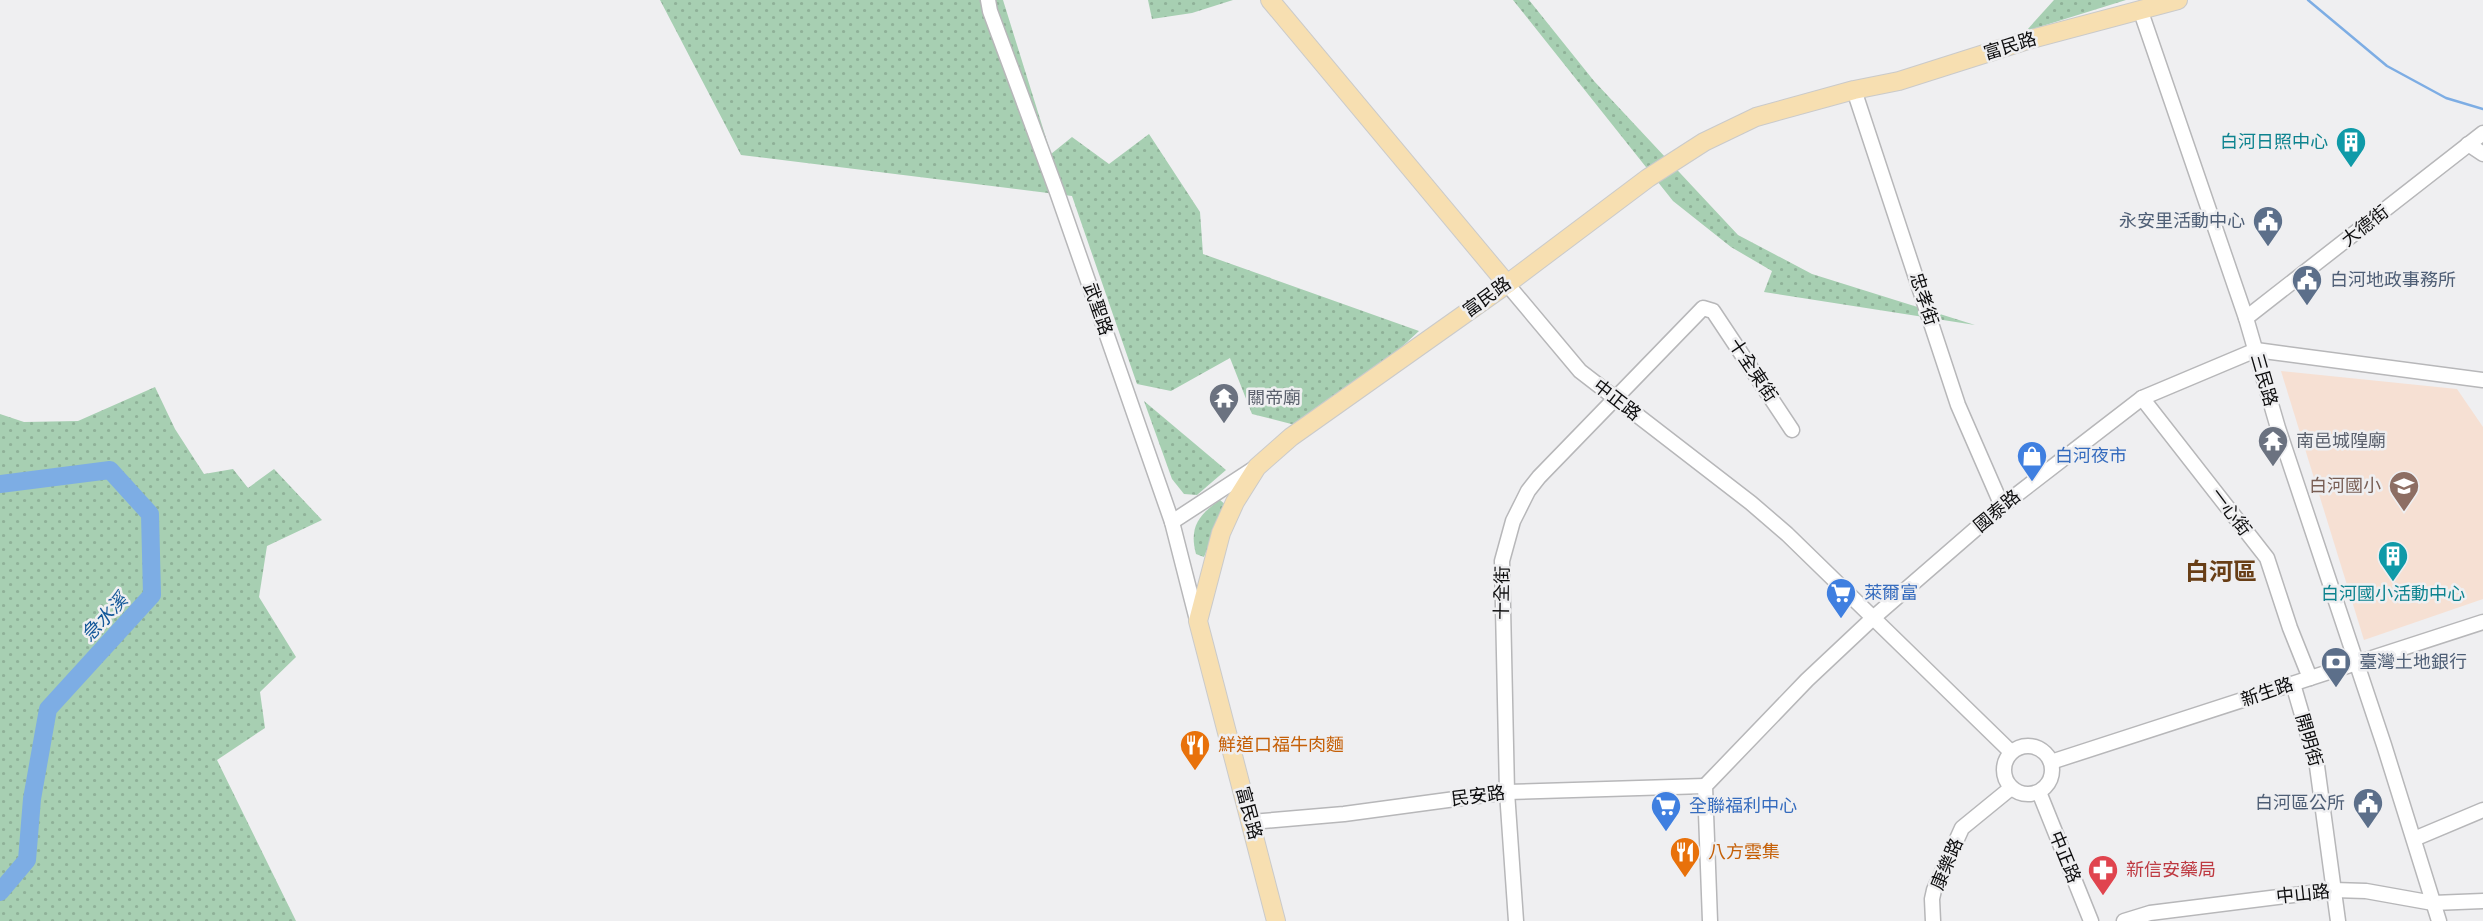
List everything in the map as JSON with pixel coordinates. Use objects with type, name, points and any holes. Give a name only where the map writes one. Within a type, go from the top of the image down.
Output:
[{"type":"main road","name":"中正路","points":[[1270,0],[1507,284]]},
{"type":"main road","name":"富民路","points":[[1276,921],[1198,621],[1221,533],[1235,502],[1257,467],[1291,437],[1507,284],[1647,177],[1704,142],[1756,117],[1854,90],[1899,81],[2138,4],[2178,0]]},
{"type":"street","name":"武聖路","points":[[988,0],[1172,522],[1198,621]]},
{"type":"street","name":"三民路","points":[[2138,4],[2246,318],[2278,428],[2439,921]]},
{"type":"street","name":"忠孝街","points":[[1854,90],[1958,405],[2002,506]]},
{"type":"street","name":"大德街","points":[[2246,318],[2483,132]]},
{"type":"street","points":[[2468,144],[2483,154]]},
{"type":"street","name":"中正路","points":[[1507,284],[1580,371],[1768,517],[2011,752]]},
{"type":"street","name":"十全街","points":[[1516,921],[1507,792],[1502,561],[1508,536],[1528,491],[1539,477],[1703,308],[1713,311]]},
{"type":"street","name":"十全東街","points":[[1713,311],[1792,430]]},
{"type":"street","points":[[2256,350],[2483,380]]},
{"type":"street","name":"國泰路","points":[[1705,786],[1807,680],[1873,618],[2002,506],[2142,398],[2256,350]]},
{"type":"street","name":"一心街","points":[[2142,398],[2267,558],[2310,678]]},
{"type":"street","points":[[1172,522],[1257,467]]},
{"type":"street","name":"新生路","points":[[2050,762],[2483,622]]},
{"type":"street","name":"開明街","points":[[2293,684],[2317,766],[2338,921]]},
{"type":"street","points":[[2023,746],[2035,747],[2047,755],[2050,762],[2052,769],[2049,782],[2039,792],[2025,794],[2011,788],[2004,777],[2007,757],[2023,746]]},
{"type":"street","points":[[1705,786],[1710,921]]},
{"type":"street","name":"民安路","points":[[1251,822],[1344,814],[1507,792],[1705,786]]},
{"type":"street","name":"康樂路","points":[[1933,921],[1934,890],[1962,828],[2011,788]]},
{"type":"street","name":"中正路","points":[[2039,792],[2091,921]]},
{"type":"street","points":[[2414,839],[2483,810]]},
{"type":"street","name":"中山路","points":[[2124,921],[2150,913],[2334,890],[2366,891],[2433,903],[2483,901]]},
{"type":"shaded area","name":"白河國小","points":[[2281,371],[2457,389],[2483,427],[2483,599],[2364,640]]},
{"type":"green space","points":[[660,0],[1003,0],[1051,154],[1072,137],[1109,164],[1149,134],[1200,212],[1203,254],[1419,331],[1351,394],[1299,426],[1252,414],[1230,358],[1171,391],[1137,384],[1072,196],[741,155]]},
{"type":"green space","points":[[1148,0],[1233,0],[1192,13],[1152,19]]},
{"type":"green space","points":[[1513,0],[1529,0],[1594,81],[1738,235],[1812,274],[1975,325],[1764,292],[1772,271],[1731,247],[1673,201]]},
{"type":"green space","points":[[2054,0],[2126,0],[2026,31]]},
{"type":"green space","points":[[155,387],[175,429],[204,474],[233,469],[248,488],[274,469],[322,520],[267,546],[259,597],[296,657],[260,692],[265,728],[217,760],[296,921],[0,921],[0,414],[24,422],[78,421]]},
{"type":"green space","points":[[1144,401],[1226,470],[1197,495],[1184,494],[1172,479]]},
{"type":"green space","points":[[1220,500],[1226,505],[1204,557],[1196,554],[1195,529],[1206,511]]},
{"type":"waterway","points":[[2308,0],[2387,66],[2446,98],[2483,109]]},
{"type":"waterway","name":"急水溪","points":[[0,484],[110,470],[150,514],[152,595],[48,709],[32,799],[27,860],[0,892]]},
{"type":"place","name":"白河日照中心","points":[[2351,169]]},
{"type":"place","name":"永安里活動中心","points":[[2268,248]]},
{"type":"place","name":"白河地政事務所","points":[[2307,307]]},
{"type":"place","name":"關帝廟","points":[[1224,425]]},
{"type":"place","name":"南邑城隍廟","points":[[2273,468]]},
{"type":"place","name":"白河夜市","points":[[2032,483]]},
{"type":"place","name":"白河國小","points":[[2404,513]]},
{"type":"place","name":"白河國小活動中心","points":[[2393,583]]},
{"type":"place","name":"萊爾富","points":[[1841,620]]},
{"type":"place","name":"臺灣土地銀行","points":[[2336,689]]},
{"type":"place","name":"鮮道口福牛肉麵","points":[[1195,772]]},
{"type":"place","name":"白河區公所","points":[[2368,830]]},
{"type":"place","name":"全聯福利中心","points":[[1666,833]]},
{"type":"place","name":"八方雲集","points":[[1685,879]]},
{"type":"place","name":"新信安藥局","points":[[2103,897]]},
{"type":"district","name":"白河區","points":[[2221,572]]}]
